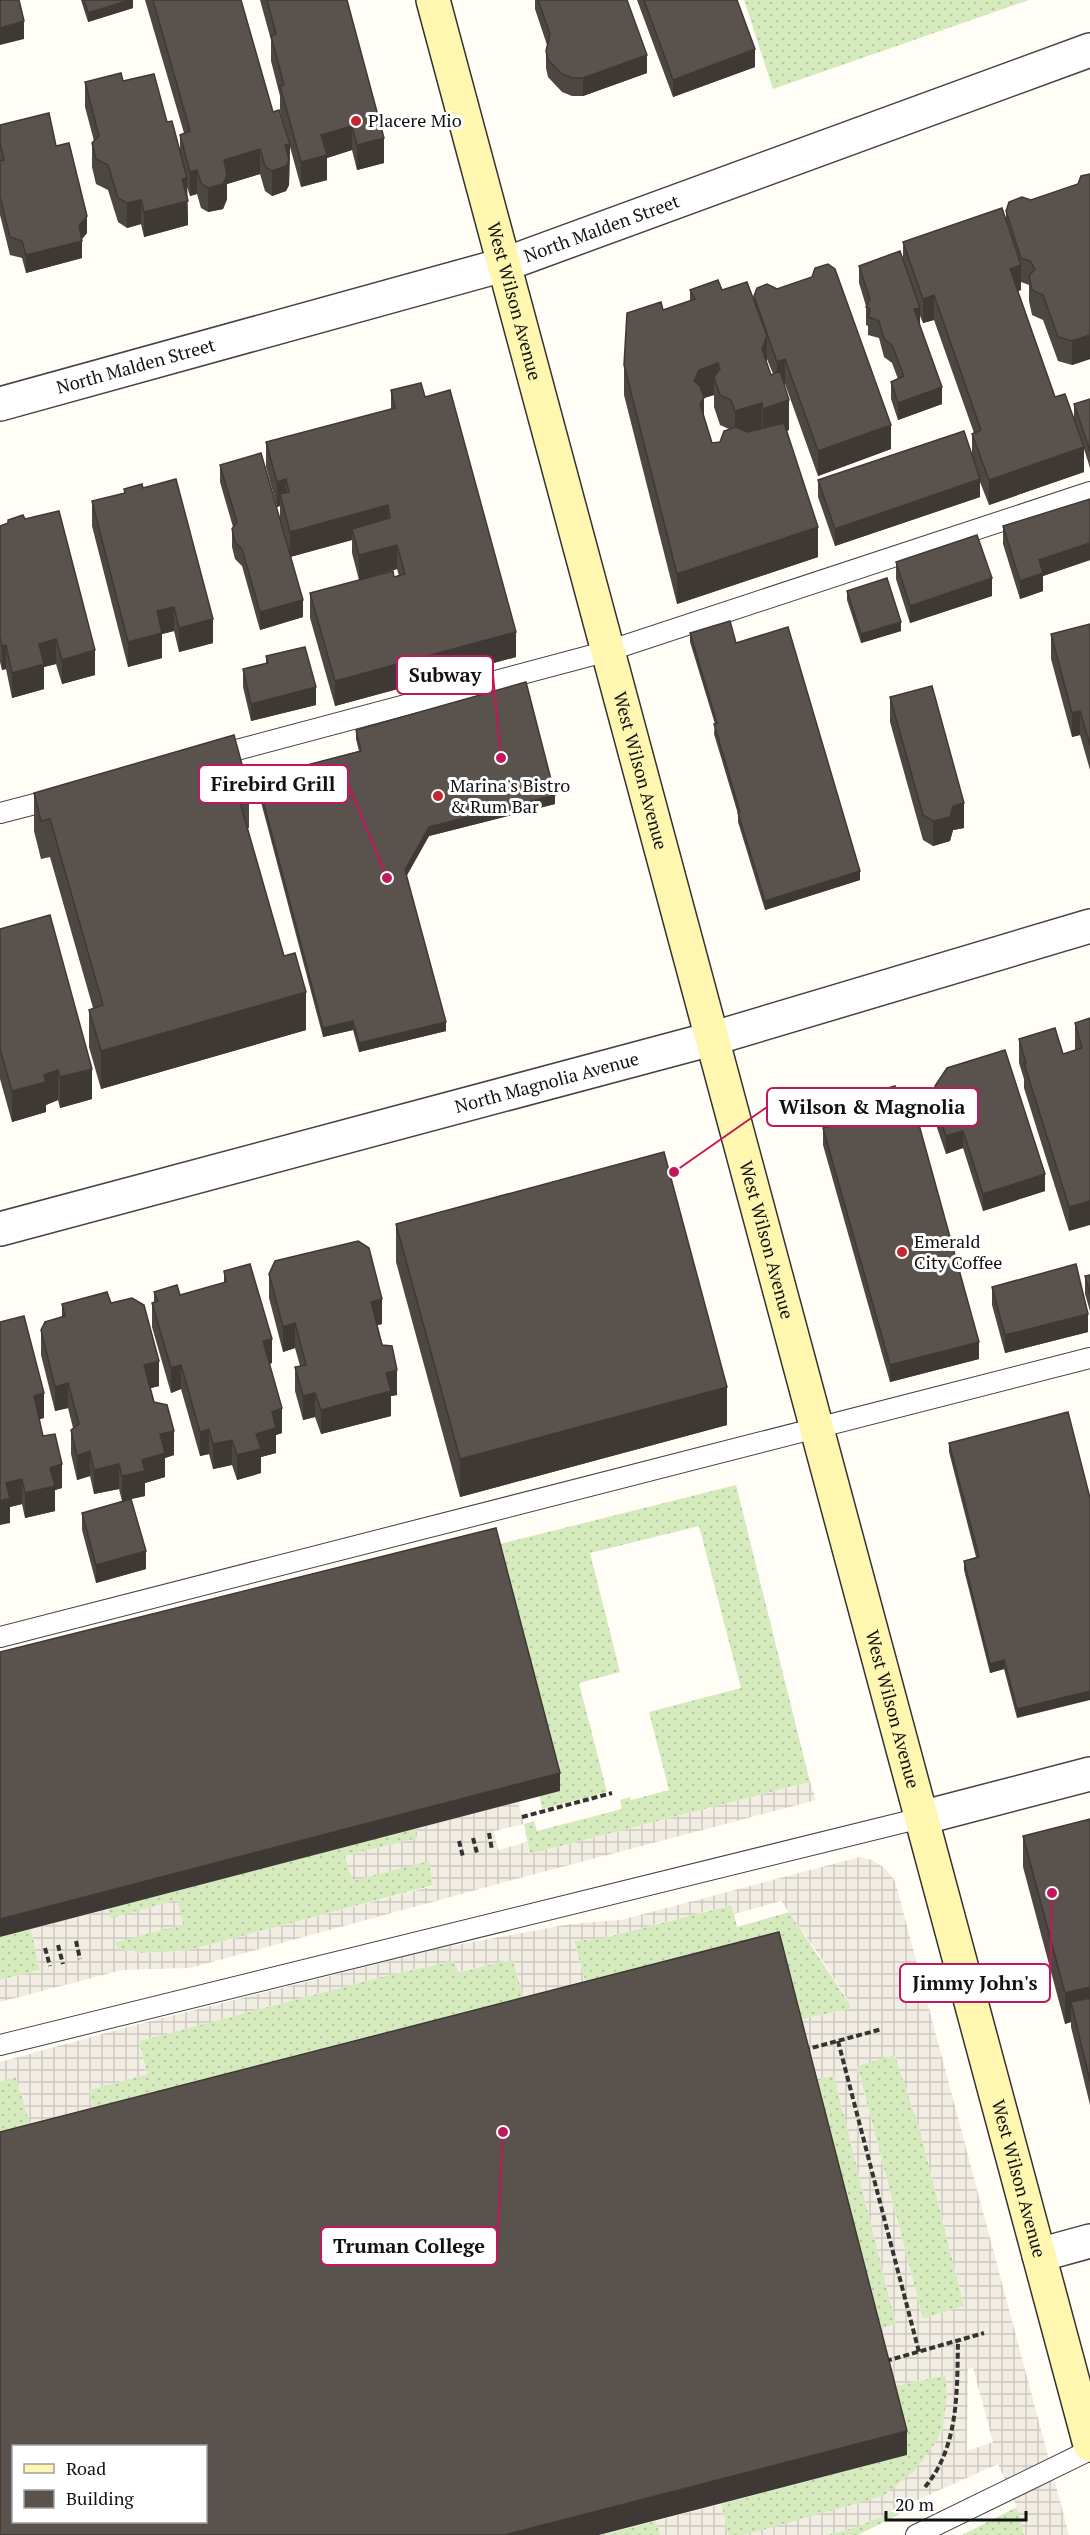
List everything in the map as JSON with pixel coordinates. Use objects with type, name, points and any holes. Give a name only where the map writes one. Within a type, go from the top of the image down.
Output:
[{"type":"street","name":"West Wilson Avenue","points":[[433,0],[1090,2445]]},
{"type":"street","name":"North Malden Street","points":[[0,404],[503,265],[1090,50]]},
{"type":"street","name":"North Magnolia Avenue","points":[[0,1228],[711,1039],[1090,926]]},
{"type":"street","points":[[921,1818],[1090,1774]]},
{"type":"street","points":[[1039,2255],[1090,2241]]},
{"type":"lane","points":[[196,761],[608,651],[1090,492]]},
{"type":"lane","points":[[0,813],[81,792]]},
{"type":"lane","points":[[0,1637],[1090,1358]]},
{"type":"lane","points":[[0,2045],[921,1818]]},
{"type":"lane","points":[[916,2535],[1090,2450]]},
{"type":"path","points":[[522,1817],[612,1793]]},
{"type":"path","points":[[489,1833],[492,1850]]},
{"type":"path","points":[[473,1838],[477,1853]]},
{"type":"path","points":[[459,1841],[464,1857]]},
{"type":"path","points":[[75,1941],[80,1959]]},
{"type":"path","points":[[58,1945],[63,1964]]},
{"type":"path","points":[[45,1948],[50,1966]]},
{"type":"path","points":[[802,2050],[882,2029]]},
{"type":"path","points":[[838,2041],[919,2352]]},
{"type":"path","points":[[883,2362],[984,2333]]},
{"type":"path","points":[[925,2487],[935,2475],[946,2454],[957,2387],[958,2341]]},
{"type":"green space","points":[[744,0],[1029,0],[773,89]]},
{"type":"green space","points":[[736,1485],[810,1782],[530,1854],[524,1824],[534,1821],[537,1831],[622,1809],[620,1800],[630,1797],[631,1800],[669,1790],[649,1712],[741,1688],[699,1526],[590,1553],[620,1672],[579,1683],[607,1792],[542,1809],[496,1545]]},
{"type":"green space","points":[[416,1828],[419,1838],[345,1856],[352,1880],[429,1860],[434,1885],[186,1951],[142,1953],[118,1949],[114,1942],[183,1924],[110,1918],[108,1909]]},
{"type":"green space","points":[[732,1905],[737,1927],[789,1912],[851,2006],[849,2009],[795,2021],[592,2006],[574,1941],[603,1938]]},
{"type":"green space","points":[[31,1929],[40,1970],[0,1980],[0,1937]]},
{"type":"green space","points":[[513,1959],[530,2021],[99,2132],[89,2090],[147,2074],[139,2041],[388,1975],[454,1961],[459,1972]]},
{"type":"green space","points":[[895,2055],[921,2134],[964,2306],[923,2319],[857,2065]]},
{"type":"green space","points":[[834,2075],[896,2324],[874,2331],[810,2081]]},
{"type":"green space","points":[[16,2077],[37,2147],[0,2157],[0,2081]]},
{"type":"green space","points":[[946,2375],[946,2409],[938,2438],[926,2458],[900,2486],[876,2500],[856,2506],[744,2535],[728,2535],[721,2504],[906,2455],[889,2387]]},
{"type":"green space","points":[[1017,2507],[1024,2535],[962,2535]]},
{"type":"green space","points":[[898,2509],[900,2514],[858,2535],[827,2535],[859,2526]]},
{"type":"green space","points":[[656,2521],[660,2535],[601,2535]]},
{"type":"shaded area","points":[[810,1782],[816,1800],[190,1968],[122,1970],[0,2002],[0,1980],[40,1970],[31,1929],[108,1909],[111,1918],[177,1900],[183,1924],[114,1943],[118,1949],[142,1953],[186,1951],[433,1886],[429,1861],[352,1881],[345,1856],[418,1838],[416,1828],[518,1802],[524,1824],[494,1831],[498,1850],[527,1842],[530,1854]]},
{"type":"shaded area","points":[[860,1857],[872,1860],[886,1869],[895,1881],[1069,2535],[1024,2535],[1017,2507],[998,2464],[859,2526],[827,2535],[744,2535],[883,2496],[914,2471],[934,2445],[942,2431],[947,2398],[946,2375],[889,2387],[874,2331],[896,2324],[834,2075],[810,2081],[795,2021],[849,2009],[851,2005],[781,1901],[734,1914],[731,1905],[603,1938],[574,1941],[592,2006],[530,2021],[513,1959],[458,1972],[454,1961],[388,1975],[139,2041],[147,2074],[89,2090],[99,2132],[37,2147],[16,2077],[0,2081],[0,2062],[135,2025],[440,1948],[570,1924],[621,1920]],"holes":[[[895,2055],[921,2134],[964,2306],[923,2319],[857,2066]],[[973,2368],[993,2442],[967,2451],[968,2369]]]},
{"type":"shaded area","points":[[721,2504],[728,2535],[660,2535],[656,2521]]},
{"type":"building","points":[[0,0],[19,0],[24,21],[0,28]]},
{"type":"building","points":[[84,0],[130,0],[88,13]]},
{"type":"building","points":[[153,0],[241,0],[273,112],[279,110],[290,144],[285,145],[289,160],[286,166],[272,171],[265,166],[260,149],[224,160],[227,175],[223,184],[208,188],[201,183],[197,170],[190,172],[180,135],[190,131]]},
{"type":"building","points":[[267,0],[347,0],[384,138],[357,145],[352,126],[321,135],[327,155],[301,162],[280,86],[284,85],[271,36],[276,34]]},
{"type":"building","points":[[538,0],[627,0],[647,55],[583,78],[572,78],[562,74],[548,60],[546,51],[550,34]]},
{"type":"building","points":[[644,0],[737,0],[755,49],[673,80]]},
{"type":"building","points":[[121,73],[123,81],[154,74],[167,122],[172,121],[187,178],[182,179],[188,201],[144,212],[141,200],[127,203],[118,198],[108,165],[96,159],[92,143],[99,136],[85,82]]},
{"type":"building","points":[[49,113],[56,146],[69,143],[87,216],[79,226],[82,241],[26,255],[22,241],[10,237],[0,197],[0,161],[4,160],[0,143],[0,125]]},
{"type":"building","points":[[1090,174],[1090,335],[1072,341],[1058,337],[1043,295],[1032,290],[1029,276],[1035,269],[1030,261],[1021,258],[1006,211],[1009,202],[1022,197],[1031,200],[1078,184],[1081,176]]},
{"type":"building","points":[[1002,208],[1021,265],[1010,269],[1055,397],[1065,394],[1084,447],[989,480],[972,434],[981,430],[934,295],[923,299],[903,242]]},
{"type":"building","points":[[900,251],[920,308],[914,309],[942,387],[898,403],[891,382],[904,376],[892,345],[884,339],[879,321],[868,317],[870,309],[866,307],[870,299],[859,266]]},
{"type":"building","points":[[828,264],[835,269],[891,425],[818,451],[785,359],[777,362],[754,296],[757,288],[767,284],[777,289],[812,277],[815,268]]},
{"type":"building","points":[[718,280],[722,290],[747,282],[767,336],[762,349],[771,375],[780,371],[789,400],[763,409],[762,403],[735,411],[731,400],[720,395],[714,377],[720,369],[718,363],[699,370],[694,381],[700,386],[704,398],[700,404],[712,443],[720,442],[724,431],[736,427],[747,432],[784,423],[818,527],[677,574],[624,365],[627,313],[661,302],[663,310],[695,299],[690,290]]},
{"type":"building","points":[[421,383],[425,397],[450,390],[516,632],[335,681],[310,593],[393,571],[394,577],[405,574],[397,545],[359,555],[352,529],[390,518],[388,505],[290,532],[280,494],[289,492],[286,479],[277,482],[266,442],[395,408],[391,390]]},
{"type":"building","points":[[1090,399],[1090,451],[1074,404]]},
{"type":"building","points":[[964,431],[980,479],[835,529],[818,480]]},
{"type":"building","points":[[261,453],[303,600],[260,612],[242,549],[235,542],[232,529],[237,522],[220,465]]},
{"type":"building","points":[[176,479],[213,619],[179,628],[174,607],[157,611],[162,633],[128,642],[92,501],[125,493],[124,489],[142,484],[143,488]]},
{"type":"building","points":[[1090,499],[1090,543],[1039,560],[1043,573],[1020,581],[1003,526]]},
{"type":"building","points":[[59,511],[95,650],[62,660],[56,639],[39,644],[44,664],[12,673],[6,645],[2,646],[0,637],[0,526],[8,523],[8,520],[23,515],[25,519]]},
{"type":"building","points":[[977,535],[992,578],[910,606],[896,562]]},
{"type":"building","points":[[887,578],[901,622],[861,634],[847,591]]},
{"type":"building","points":[[730,621],[736,643],[788,627],[860,871],[765,901],[738,813],[740,812],[714,724],[717,723],[690,633]]},
{"type":"building","points":[[1090,624],[1090,745],[1080,711],[1072,713],[1051,634]]},
{"type":"building","points":[[305,647],[316,687],[251,704],[243,669],[268,663],[266,656]]},
{"type":"building","points":[[526,682],[555,795],[429,827],[405,870],[446,1022],[359,1043],[353,1021],[323,1028],[257,778],[361,751],[356,730]]},
{"type":"building","points":[[932,686],[964,803],[953,806],[950,817],[933,821],[923,815],[890,697]]},
{"type":"building","points":[[234,735],[249,790],[237,792],[284,956],[295,953],[306,992],[101,1051],[89,1010],[103,1005],[50,819],[41,821],[34,793]]},
{"type":"building","points":[[50,915],[92,1069],[60,1077],[58,1070],[44,1075],[46,1082],[12,1091],[0,1049],[0,929]]},
{"type":"building","points":[[1090,1018],[1090,1201],[1069,1207],[1024,1063],[1026,1063],[1019,1039],[1055,1028],[1063,1054],[1082,1048],[1075,1023]]},
{"type":"building","points":[[1005,1050],[1045,1174],[983,1194],[963,1131],[946,1136],[934,1102],[935,1086],[947,1068]]},
{"type":"building","points":[[895,1086],[900,1107],[913,1103],[979,1342],[890,1365],[823,1128],[849,1120],[843,1100]]},
{"type":"building","points":[[664,1152],[727,1387],[460,1459],[396,1224]]},
{"type":"building","points":[[358,1241],[369,1248],[382,1299],[371,1302],[382,1345],[392,1346],[397,1370],[386,1373],[391,1391],[321,1410],[315,1393],[303,1396],[295,1367],[306,1365],[295,1323],[283,1327],[269,1274],[275,1261]]},
{"type":"building","points":[[250,1264],[272,1339],[263,1341],[282,1408],[272,1412],[276,1428],[256,1434],[261,1449],[237,1455],[232,1440],[213,1444],[209,1429],[200,1432],[181,1365],[171,1368],[152,1303],[158,1301],[154,1292],[177,1285],[180,1295],[226,1282],[224,1271]]},
{"type":"building","points":[[1076,1264],[1088,1314],[1005,1335],[992,1287]]},
{"type":"building","points":[[1090,1275],[1090,1294],[1085,1276]]},
{"type":"building","points":[[107,1292],[111,1303],[132,1298],[144,1305],[159,1361],[144,1365],[154,1402],[167,1405],[174,1431],[160,1434],[165,1453],[142,1460],[145,1471],[122,1476],[119,1464],[94,1470],[90,1451],[77,1456],[71,1430],[79,1424],[68,1383],[55,1387],[41,1330],[45,1322],[65,1316],[62,1304]]},
{"type":"building","points":[[24,1316],[44,1393],[34,1396],[43,1436],[55,1434],[62,1464],[50,1468],[55,1486],[25,1493],[22,1479],[6,1483],[10,1498],[0,1501],[0,1322]]},
{"type":"building","points":[[1068,1412],[1090,1498],[1090,1691],[1017,1709],[1004,1660],[990,1664],[964,1561],[979,1557],[949,1443]]},
{"type":"building","points":[[131,1499],[146,1551],[96,1565],[82,1513]]},
{"type":"building","points":[[496,1528],[560,1773],[0,1919],[0,1652]]},
{"type":"building","points":[[1090,1819],[1090,1987],[1065,1993],[1023,1836]]},
{"type":"building","points":[[779,1932],[907,2431],[504,2535],[0,2535],[0,2132]]},
{"type":"building","points":[[1090,1998],[1090,2081],[1071,2002]]},
{"type":"place","name":"Placere Mio","points":[[356,121]]},
{"type":"place","name":"Subway","points":[[501,758]]},
{"type":"place","name":"Marina's Bistro & Rum Bar","points":[[438,796]]},
{"type":"place","name":"Firebird Grill","points":[[387,878]]},
{"type":"place","name":"Wilson & Magnolia","points":[[674,1172]]},
{"type":"place","name":"Emerald City Coffee","points":[[902,1252]]},
{"type":"place","name":"Jimmy John's","points":[[1052,1893]]},
{"type":"place","name":"Truman College","points":[[503,2132]]}]
